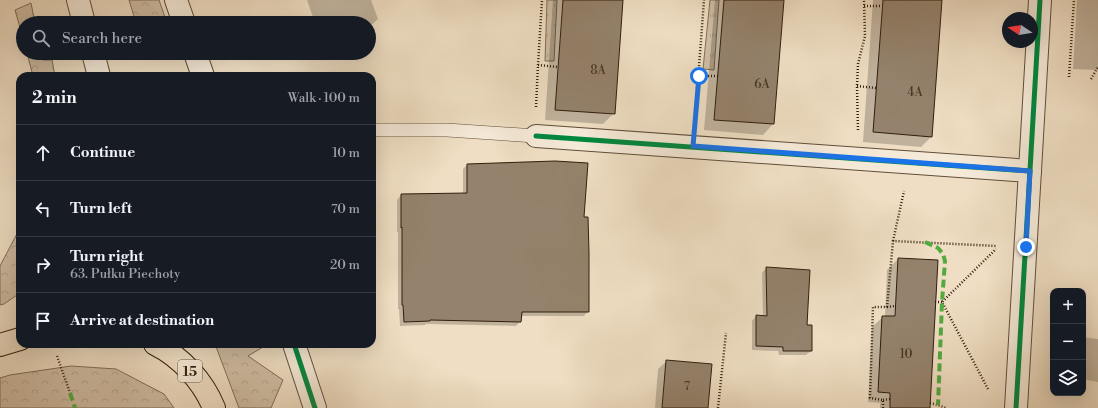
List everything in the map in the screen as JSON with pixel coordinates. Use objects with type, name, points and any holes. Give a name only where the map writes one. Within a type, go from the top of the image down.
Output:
[{"type":"main road","points":[[0,345],[16,340]]},
{"type":"main road","name":"15","points":[[161,348],[175,356],[189,370],[200,383],[214,408]]},
{"type":"street","points":[[78,0],[82,16]]},
{"type":"street","points":[[176,0],[182,16]]},
{"type":"street","points":[[1016,408],[1040,0]]},
{"type":"street","points":[[95,60],[98,72]]},
{"type":"street","points":[[197,60],[202,72]]},
{"type":"street","points":[[536,136],[1030,171]]},
{"type":"street","points":[[295,348],[315,408]]},
{"type":"lane","points":[[376,130],[447,130],[536,136]]},
{"type":"path","points":[[536,136],[542,0]]},
{"type":"path","points":[[693,146],[704,0]]},
{"type":"path","points":[[858,159],[857,86],[858,64],[865,36],[864,0]]},
{"type":"path","points":[[1069,77],[1074,0]]},
{"type":"path","points":[[864,6],[882,6]]},
{"type":"path","points":[[538,65],[558,67]]},
{"type":"path","points":[[1091,79],[1098,68]]},
{"type":"path","points":[[699,76],[718,76]]},
{"type":"path","points":[[857,86],[876,88]]},
{"type":"path","points":[[887,307],[893,241],[911,162]]},
{"type":"path","points":[[893,241],[1000,246],[942,302],[936,302]]},
{"type":"path","points":[[942,302],[990,394]]},
{"type":"path","points":[[890,400],[870,398],[873,307],[895,306]]},
{"type":"path","points":[[718,408],[726,333]]},
{"type":"path","points":[[57,356],[70,393]]},
{"type":"path","points":[[883,400],[883,408]]},
{"type":"path","points":[[930,403],[938,404],[946,408]]},
{"type":"green space","points":[[129,0],[159,0],[165,16],[134,16]]},
{"type":"green space","points":[[547,0],[557,0],[554,61],[545,61]]},
{"type":"green space","points":[[710,0],[719,0],[714,70],[703,69]]},
{"type":"green space","points":[[31,3],[34,16],[17,16],[15,10]]},
{"type":"green space","points":[[29,60],[52,60],[54,72],[32,72]]},
{"type":"green space","points":[[16,236],[16,296],[0,305],[0,266]]},
{"type":"green space","points":[[216,348],[261,348],[248,356],[283,380],[271,408],[239,408]]},
{"type":"green space","points":[[71,366],[116,369],[164,394],[174,408],[0,408],[0,378],[10,375]]},
{"type":"building","points":[[563,0],[623,0],[615,114],[555,110]]},
{"type":"building","points":[[724,0],[784,0],[774,124],[714,120]]},
{"type":"building","points":[[883,0],[942,0],[932,137],[873,132]]},
{"type":"building","points":[[555,161],[588,163],[584,217],[588,217],[589,312],[522,312],[521,322],[430,320],[404,322],[402,305],[401,194],[467,193],[467,164]]},
{"type":"building","points":[[898,258],[938,260],[930,408],[890,408],[890,393],[878,392],[882,316],[895,316]]},
{"type":"building","points":[[766,267],[810,270],[807,325],[812,325],[812,351],[783,351],[783,347],[756,346],[756,315],[767,316]]},
{"type":"building","points":[[666,360],[712,364],[708,408],[662,408]]},
{"type":"marked path","points":[[925,242],[938,248],[943,254],[945,261],[938,405]]},
{"type":"marked path","points":[[70,393],[75,408]]},
{"type":"cycle path","points":[[1016,408],[1040,0]]},
{"type":"cycle path","points":[[536,136],[1030,171]]},
{"type":"cycle path","points":[[295,348],[315,408]]},
{"type":"route","points":[[699,76],[693,146],[1030,171],[1026,247]]}]
